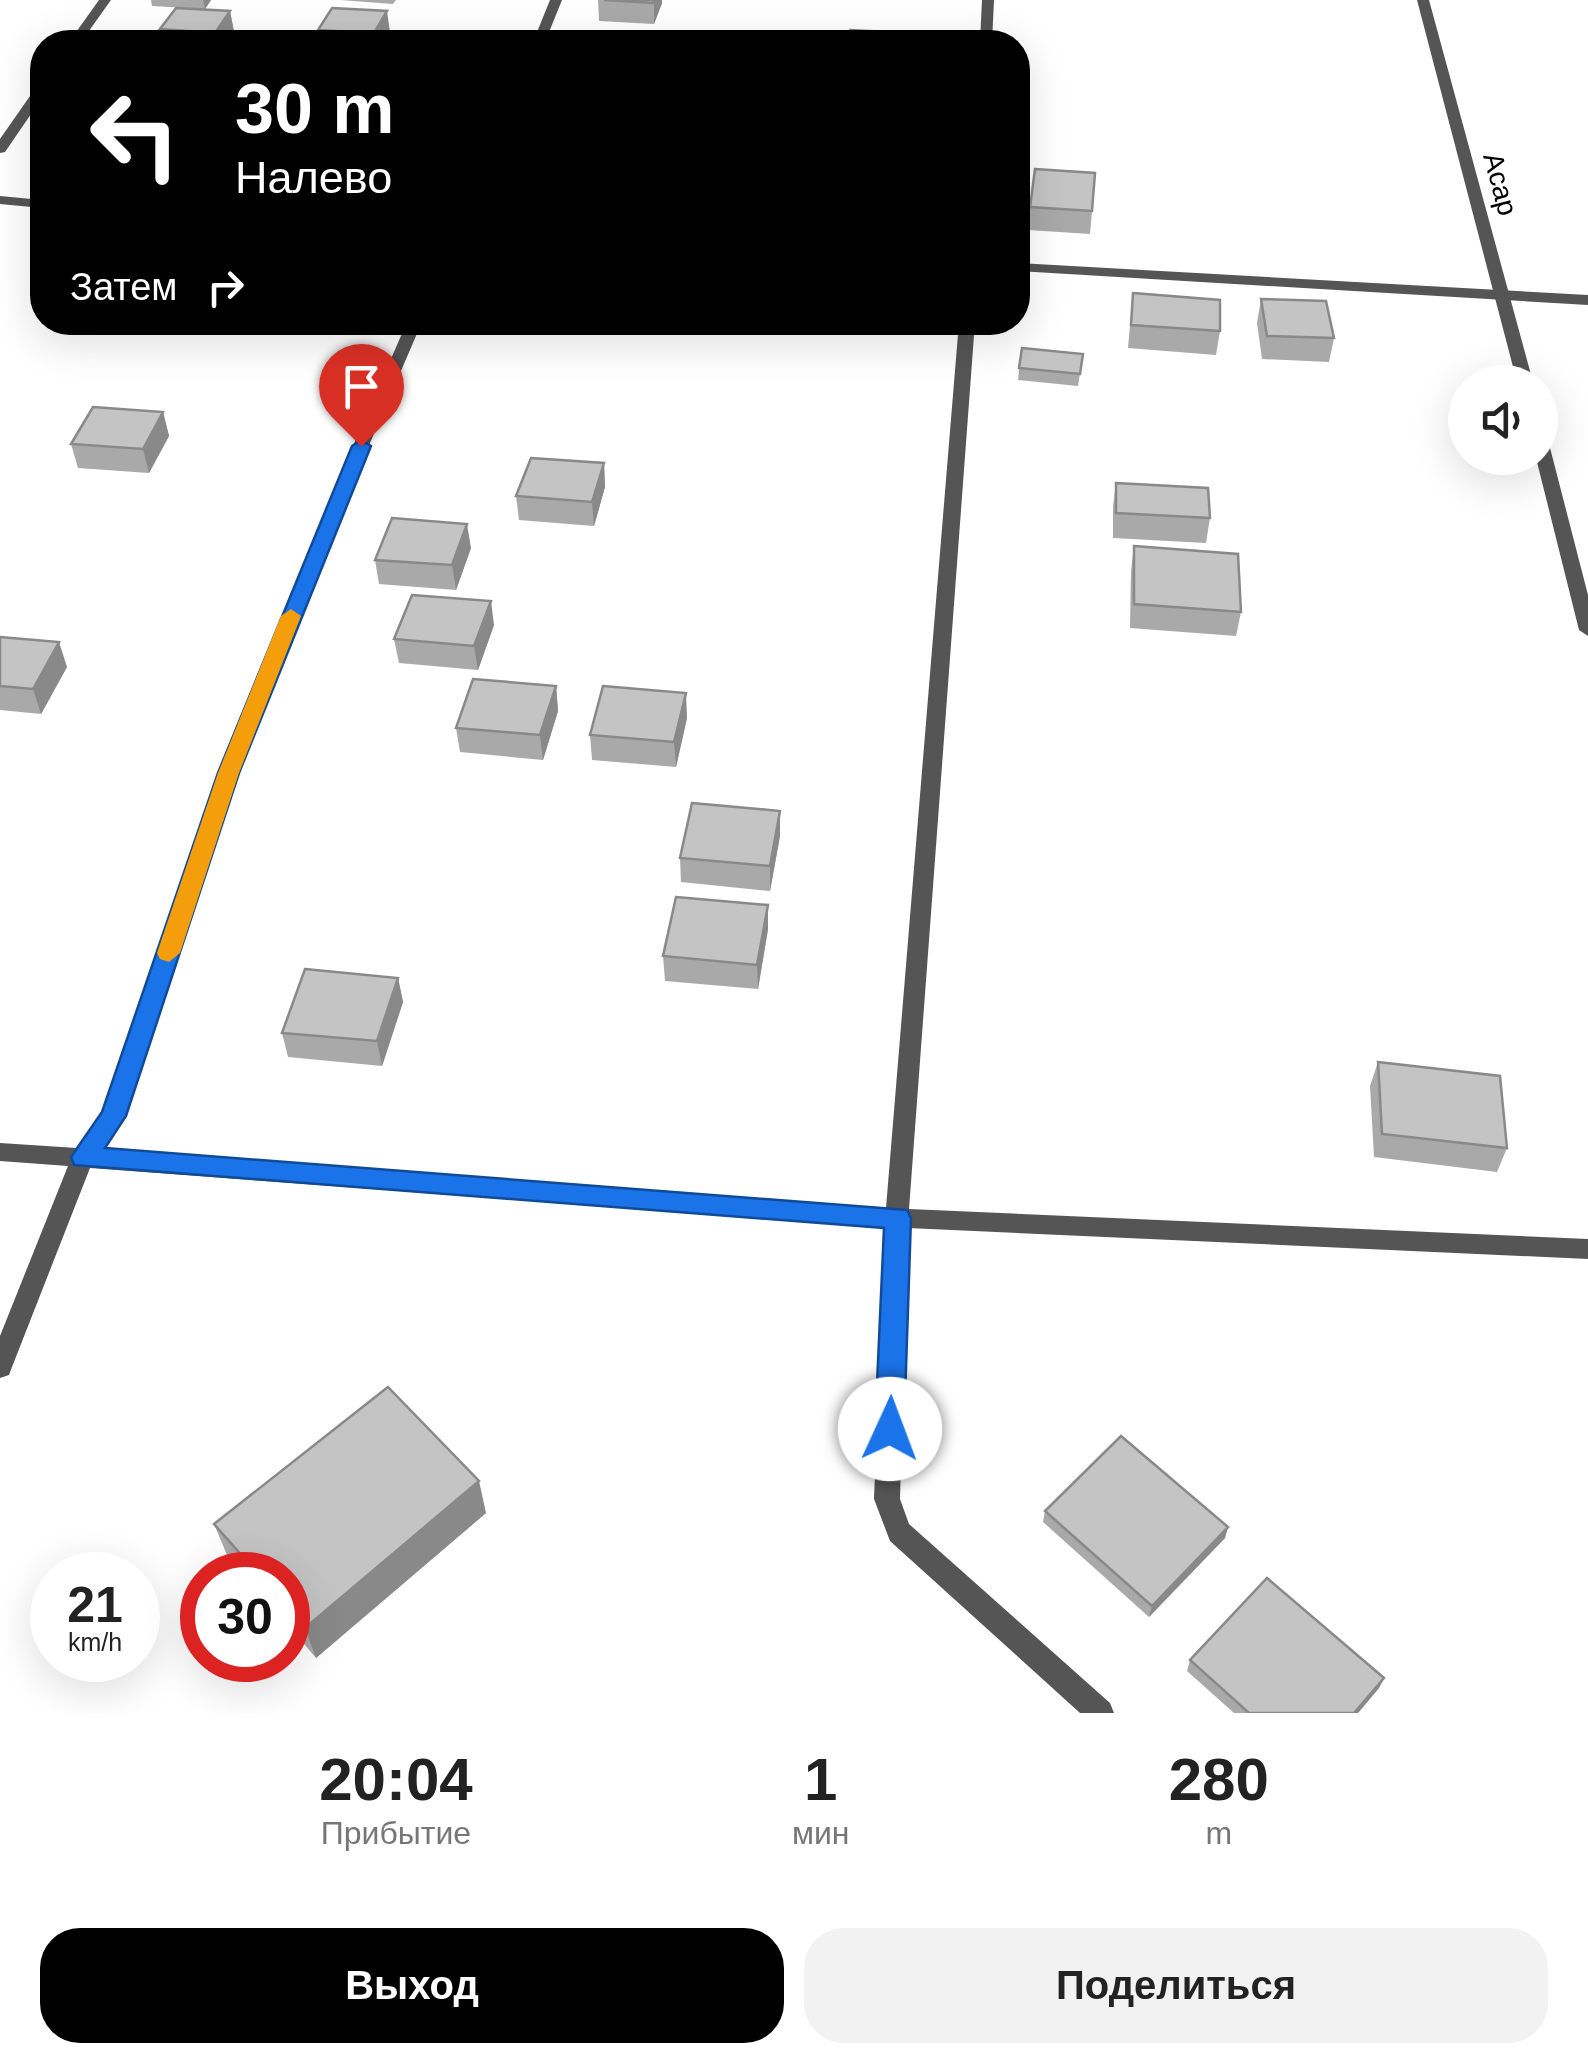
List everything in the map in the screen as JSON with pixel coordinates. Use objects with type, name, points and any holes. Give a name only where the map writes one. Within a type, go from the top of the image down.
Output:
[{"type":"street","points":[[84,30],[105,0]]},
{"type":"street","points":[[544,30],[556,0]]},
{"type":"street","points":[[987,30],[988,0]]},
{"type":"street","name":"Асар","points":[[1423,0],[1521,365]]},
{"type":"street","points":[[0,149],[30,106]]},
{"type":"street","points":[[0,200],[30,203]]},
{"type":"street","points":[[1030,268],[1588,300]]},
{"type":"street","points":[[0,1368],[84,1157],[114,1116],[228,773],[334,508],[409,335]]},
{"type":"street","points":[[966,335],[898,1218],[887,1499],[899,1532],[1100,1713]]},
{"type":"street","points":[[1549,475],[1588,630]]},
{"type":"street","points":[[0,1152],[898,1218],[1588,1249]]},
{"type":"building","points":[[604,0],[654,0],[653,3]]},
{"type":"building","points":[[176,8],[230,11],[217,30],[160,29]]},
{"type":"building","points":[[332,8],[387,11],[376,30],[318,30]]},
{"type":"building","points":[[1035,169],[1095,173],[1092,211],[1030,207]]},
{"type":"building","points":[[1133,293],[1220,300],[1220,331],[1131,325]]},
{"type":"building","points":[[1261,299],[1326,301],[1334,338],[1267,336]]},
{"type":"building","points":[[1022,348],[1083,354],[1080,374],[1019,368]]},
{"type":"building","points":[[93,407],[163,412],[143,449],[71,444]]},
{"type":"building","points":[[531,458],[604,463],[592,502],[516,496]]},
{"type":"building","points":[[1116,483],[1208,488],[1210,518],[1116,513]]},
{"type":"building","points":[[392,518],[467,524],[452,565],[375,560]]},
{"type":"building","points":[[1134,546],[1238,554],[1241,612],[1134,604]]},
{"type":"building","points":[[412,595],[491,601],[474,646],[394,639]]},
{"type":"building","points":[[0,637],[59,642],[33,689],[0,686]]},
{"type":"building","points":[[473,679],[556,686],[540,735],[456,728]]},
{"type":"building","points":[[603,686],[686,693],[674,742],[590,735]]},
{"type":"building","points":[[692,803],[780,811],[770,866],[680,858]]},
{"type":"building","points":[[676,897],[768,905],[757,965],[663,956]]},
{"type":"building","points":[[305,969],[398,978],[377,1041],[282,1033]]},
{"type":"building","points":[[1378,1062],[1500,1076],[1507,1148],[1382,1134]]},
{"type":"building","points":[[388,1387],[479,1481],[310,1624],[310,1552],[239,1552],[214,1524]]},
{"type":"building","points":[[1121,1436],[1228,1527],[1152,1606],[1045,1511]]},
{"type":"building","points":[[1267,1578],[1384,1678],[1354,1713],[1249,1713],[1190,1660]]},
{"type":"slow traffic","points":[[169,953],[228,773],[291,616]]},
{"type":"route","points":[[361,446],[228,773],[114,1116],[84,1157],[898,1218],[890,1429]]}]
